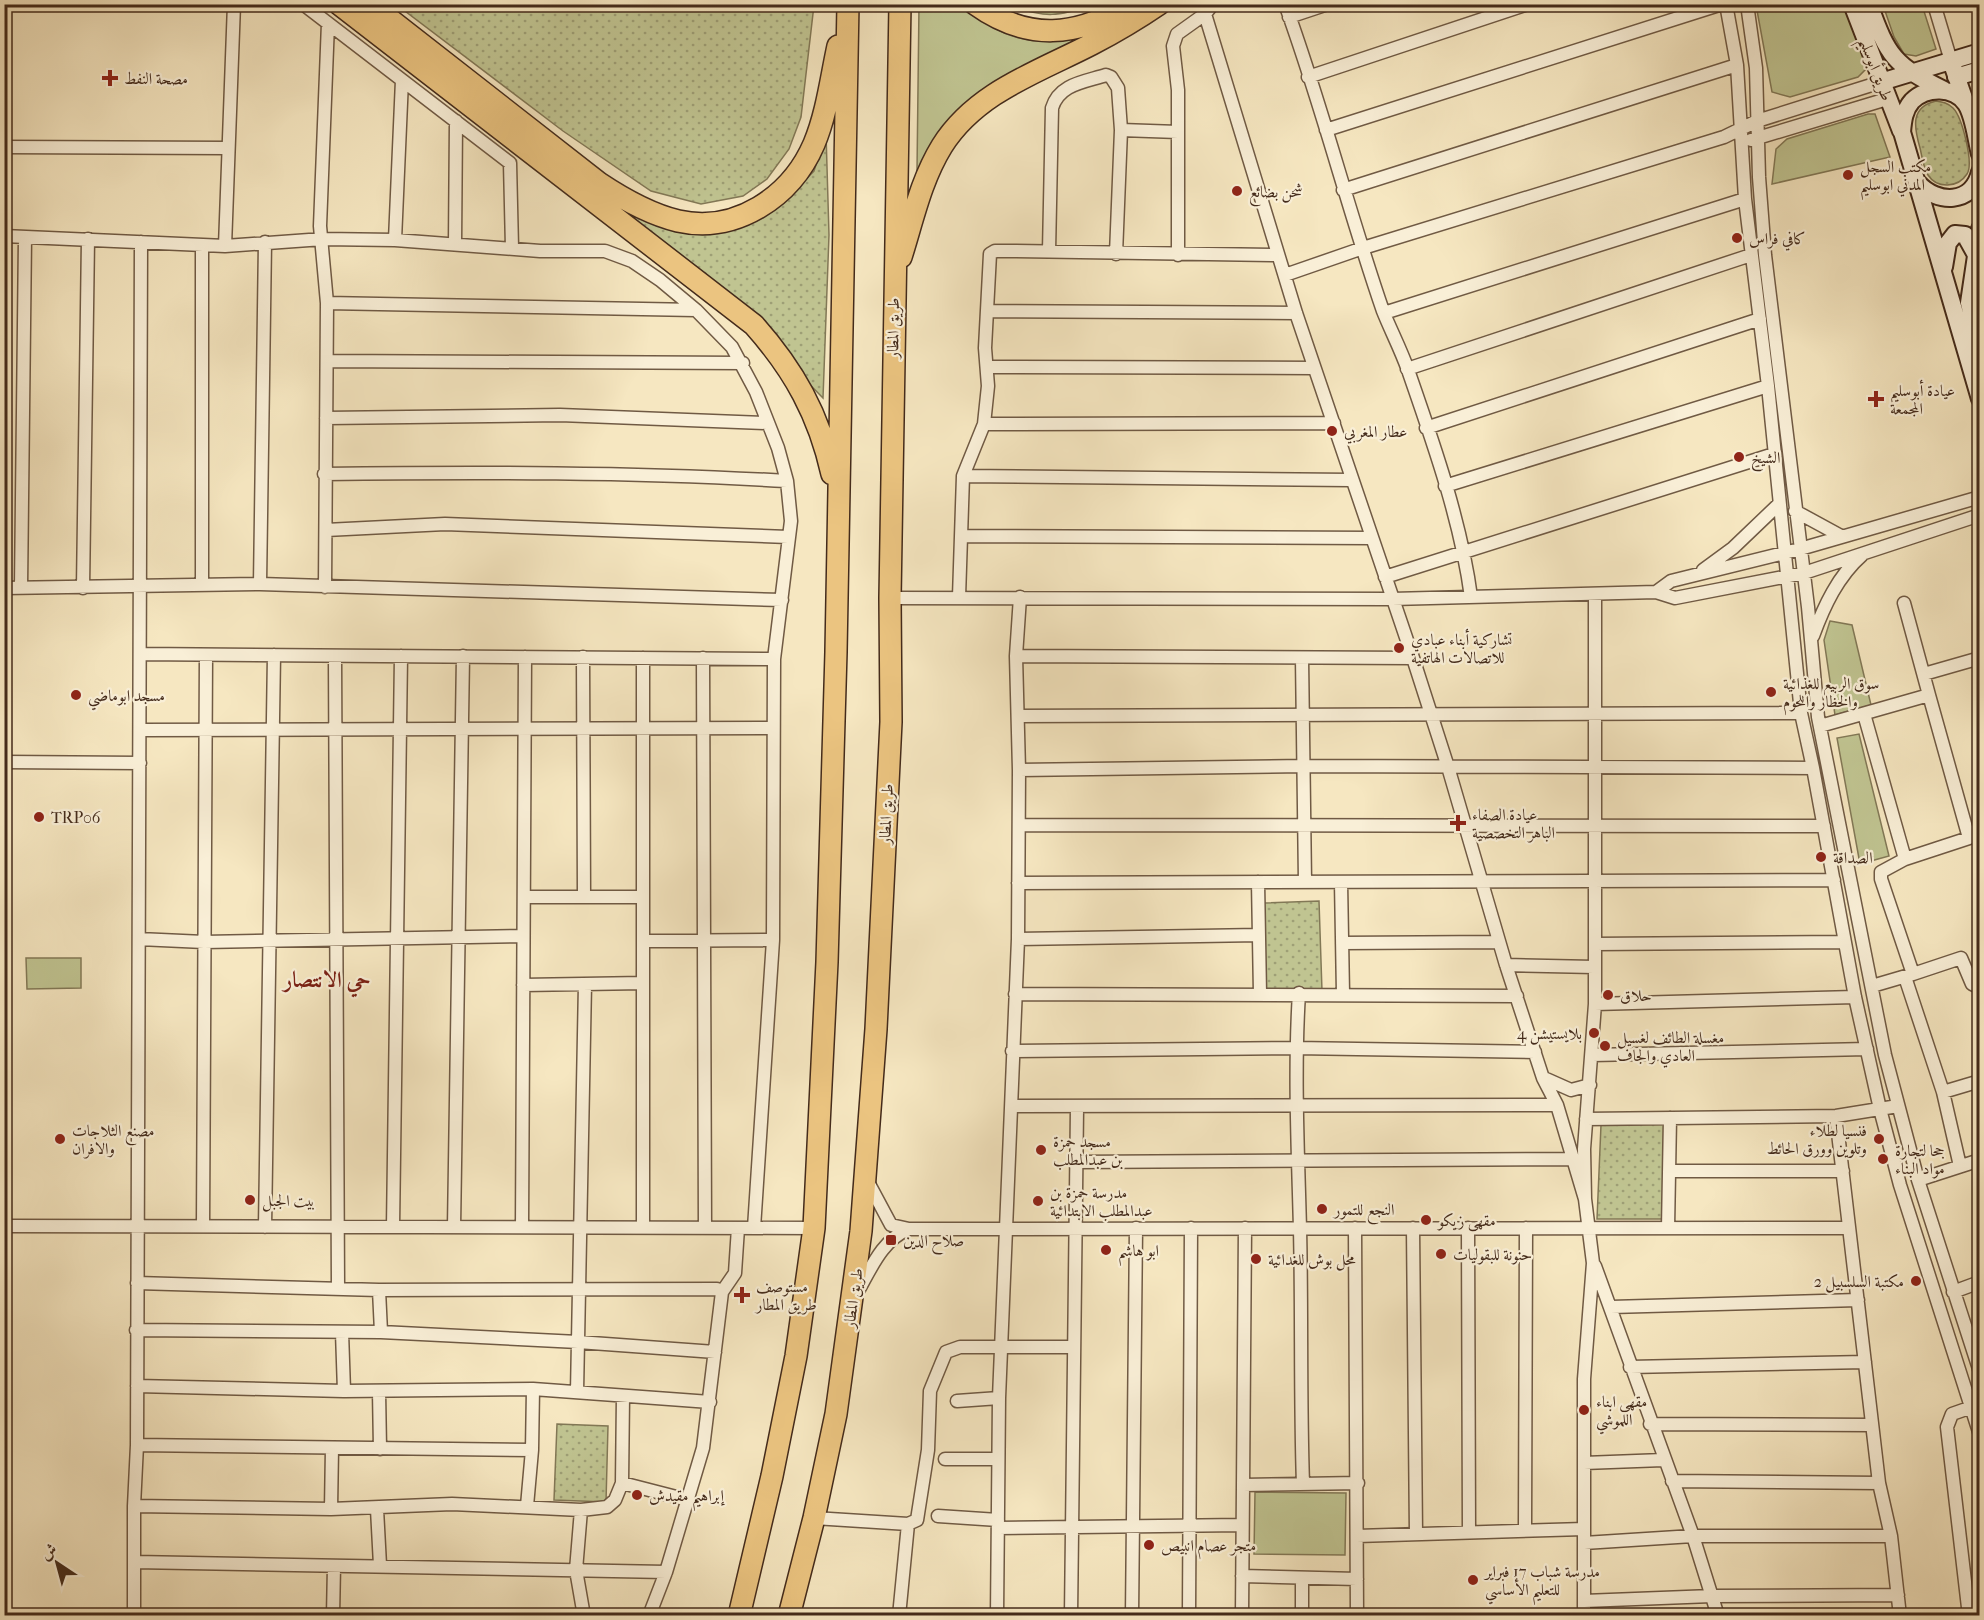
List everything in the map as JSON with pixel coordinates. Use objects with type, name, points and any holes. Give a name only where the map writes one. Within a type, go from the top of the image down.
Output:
[{"type":"highway","points":[[339,4],[754,325],[780,354],[803,389],[827,452],[839,505]]},
{"type":"highway","points":[[370,4],[623,199],[652,213],[679,221],[708,223],[740,217],[759,208],[783,190],[797,174],[814,144],[825,112],[848,4]]},
{"type":"highway","points":[[739,1616],[772,1476],[791,1378],[814,1228],[827,962],[839,505],[848,4]]},
{"type":"highway","name":"طريق المطار","points":[[789,1616],[814,1518],[836,1414],[853,1301],[861,1231],[876,1029],[891,722],[893,283],[900,4]]},
{"type":"highway","points":[[975,4],[991,16],[1013,26],[1040,31],[1083,27],[1131,4]]},
{"type":"highway","points":[[893,283],[923,183],[942,145],[954,130],[981,104],[998,92],[1091,45],[1159,4]]},
{"type":"main road","name":"طريق أبوسليم","points":[[1852,4],[1887,99],[1902,132],[1980,399]]},
{"type":"main road","name":"طريق أبوسليم","points":[[1869,4],[1888,51],[1898,64],[1911,73],[1952,76],[1966,104],[1980,154]]},
{"type":"main road","points":[[1902,132],[1904,114],[1911,102],[1921,94],[1935,90],[1980,52]]},
{"type":"main road","points":[[1881,82],[1911,73],[1952,76],[1980,70]]},
{"type":"main road","points":[[1918,183],[1927,193],[1948,199],[1959,196],[1971,188],[1980,172]]},
{"type":"main road","points":[[1980,229],[1969,303],[1980,349]]},
{"type":"main road","points":[[1943,276],[1948,243],[1955,234],[1965,235],[1975,253]]},
{"type":"street","points":[[225,246],[234,4]]},
{"type":"street","points":[[303,4],[510,163],[512,248]]},
{"type":"street","points":[[1285,4],[1343,190],[1384,313],[1407,369],[1445,486],[1465,552],[1471,597]]},
{"type":"street","points":[[1290,17],[1328,4]]},
{"type":"street","points":[[1308,77],[1528,4]]},
{"type":"street","points":[[1326,130],[1724,4],[1737,65],[1739,128],[1750,255],[1768,386],[1779,504],[1789,577],[1793,654],[1801,713],[1855,997],[1880,1109],[1903,1195],[1980,1435]]},
{"type":"street","points":[[1747,4],[1756,68],[1765,255],[1812,640],[1820,726],[1898,1107],[1918,1180],[1980,1372]]},
{"type":"street","points":[[1934,4],[1952,76]]},
{"type":"street","points":[[1178,255],[1178,132],[1174,40],[1177,34],[1209,9],[1296,313],[1413,658],[1448,767],[1506,965],[1543,1078],[1557,1105],[1585,1199],[1593,1263],[1584,1379],[1584,1616]]},
{"type":"street","points":[[325,587],[327,303],[323,239],[320,226],[328,23]]},
{"type":"street","points":[[1343,190],[1737,65]]},
{"type":"street","points":[[1048,251],[1052,108],[1055,99],[1065,88],[1106,75],[1111,77],[1118,88],[1121,130],[1116,254]]},
{"type":"street","points":[[395,240],[402,80]]},
{"type":"street","points":[[1285,275],[1363,248],[1724,137],[1757,121],[1881,82]]},
{"type":"street","points":[[1724,137],[1741,142],[1758,139],[1887,99]]},
{"type":"street","points":[[455,244],[456,122]]},
{"type":"street","points":[[1121,130],[1178,132]]},
{"type":"street","points":[[4,147],[228,148]]},
{"type":"street","points":[[1384,313],[1745,199]]},
{"type":"street","points":[[4,236],[225,246],[323,239],[395,240],[512,248],[605,251],[620,255],[660,280],[696,310],[732,347],[743,363],[768,423],[788,481],[791,520],[774,659],[773,940],[754,1228]]},
{"type":"street","points":[[21,587],[25,237]]},
{"type":"street","points":[[83,588],[88,239]]},
{"type":"street","points":[[134,1616],[134,1506],[137,1445],[141,242]]},
{"type":"street","points":[[260,584],[264,242]]},
{"type":"street","points":[[202,245],[202,585]]},
{"type":"street","points":[[959,597],[963,476],[984,424],[988,367],[987,311],[990,254],[995,251],[1048,251],[1116,254],[1278,255]]},
{"type":"street","points":[[1407,369],[1750,255]]},
{"type":"street","points":[[327,303],[696,310]]},
{"type":"street","points":[[987,311],[1296,313]]},
{"type":"street","points":[[1426,428],[1760,319]]},
{"type":"street","points":[[327,362],[743,363]]},
{"type":"street","points":[[988,367],[1314,368]]},
{"type":"street","points":[[1445,486],[1768,386]]},
{"type":"street","points":[[326,418],[560,415],[768,423]]},
{"type":"street","points":[[984,424],[1334,423]]},
{"type":"street","points":[[1385,577],[1774,454]]},
{"type":"street","points":[[324,474],[553,472],[668,474],[788,481]]},
{"type":"street","points":[[963,476],[1351,480]]},
{"type":"street","points":[[1656,592],[1671,581],[1800,549],[1980,497]]},
{"type":"street","points":[[1699,573],[1733,548],[1779,504]]},
{"type":"street","points":[[1795,511],[1841,536]]},
{"type":"street","points":[[890,598],[1392,599],[1595,596],[1656,592],[1675,598],[1804,573],[1980,515]]},
{"type":"street","points":[[326,530],[445,524],[788,537]]},
{"type":"street","points":[[961,536],[1372,538]]},
{"type":"street","points":[[1812,640],[1830,597],[1852,564],[1865,552]]},
{"type":"street","points":[[4,588],[260,584],[782,600]]},
{"type":"street","points":[[1585,1199],[1586,1119],[1595,1004],[1597,768],[1594,715],[1595,596]]},
{"type":"street","points":[[997,1616],[999,1398],[1018,939],[1019,770],[1016,656],[1020,597]]},
{"type":"street","points":[[1904,603],[1929,695],[1974,836],[1886,867],[1881,872],[1881,879],[1943,1092],[1960,1166]]},
{"type":"street","points":[[140,654],[774,659]]},
{"type":"street","points":[[203,1226],[206,655]]},
{"type":"street","points":[[265,1227],[274,655]]},
{"type":"street","points":[[335,656],[338,1288]]},
{"type":"street","points":[[393,1227],[401,656]]},
{"type":"street","points":[[454,1227],[464,656]]},
{"type":"street","points":[[1016,656],[1413,658]]},
{"type":"street","points":[[522,1227],[525,657]]},
{"type":"street","points":[[583,657],[584,896]]},
{"type":"street","points":[[643,658],[643,1227]]},
{"type":"street","points":[[703,658],[705,1228]]},
{"type":"street","points":[[1302,658],[1305,882]]},
{"type":"street","points":[[1924,674],[1980,658]]},
{"type":"street","points":[[1820,726],[1929,695]]},
{"type":"street","points":[[1018,716],[1301,713],[1430,716],[1801,713]]},
{"type":"street","points":[[1864,714],[1905,859]]},
{"type":"street","points":[[140,729],[772,728]]},
{"type":"street","points":[[4,762],[140,763]]},
{"type":"street","points":[[1019,770],[1304,766],[1813,768]]},
{"type":"street","points":[[1019,825],[1824,826]]},
{"type":"street","points":[[1018,883],[1833,880]]},
{"type":"street","points":[[1258,882],[1260,994]]},
{"type":"street","points":[[1341,882],[1343,994]]},
{"type":"street","points":[[524,897],[643,897]]},
{"type":"street","points":[[1018,939],[1259,935]]},
{"type":"street","points":[[139,939],[204,942],[524,936]]},
{"type":"street","points":[[643,941],[773,940]]},
{"type":"street","points":[[1342,943],[1499,942]]},
{"type":"street","points":[[1595,944],[1845,942]]},
{"type":"street","points":[[1872,986],[1961,958],[1972,984],[1980,988]]},
{"type":"street","points":[[1506,965],[1594,967]]},
{"type":"street","points":[[523,985],[643,983]]},
{"type":"street","points":[[576,1392],[585,984]]},
{"type":"street","points":[[1015,994],[1299,993],[1517,996]]},
{"type":"street","points":[[1299,993],[1296,1048],[1298,1105],[1296,1159],[1300,1228],[1303,1484]]},
{"type":"street","points":[[1595,1004],[1855,997]]},
{"type":"street","points":[[1012,1051],[1296,1048],[1535,1052]]},
{"type":"street","points":[[1592,1055],[1867,1049]]},
{"type":"street","points":[[1543,1078],[1571,1090],[1590,1085]]},
{"type":"street","points":[[1943,1092],[1980,1081]]},
{"type":"street","points":[[1012,1106],[1077,1108],[1557,1105]]},
{"type":"street","points":[[1586,1119],[1836,1116],[1898,1107]]},
{"type":"street","points":[[1071,1616],[1070,1526],[1077,1108]]},
{"type":"street","points":[[1836,1116],[1879,1483],[1891,1536],[1900,1616]]},
{"type":"street","points":[[1668,1228],[1670,1118]]},
{"type":"street","points":[[1077,1162],[1574,1159]]},
{"type":"street","points":[[1918,1180],[1980,1160]]},
{"type":"street","points":[[1669,1171],[1843,1171]]},
{"type":"street","points":[[864,1172],[885,1218],[891,1225],[909,1229],[1849,1228]]},
{"type":"street","points":[[4,1226],[814,1228]]},
{"type":"street","points":[[649,1616],[666,1572],[704,1448],[723,1292],[735,1273],[738,1228]]},
{"type":"street","points":[[1132,1616],[1131,1528],[1136,1228]]},
{"type":"street","points":[[1189,1616],[1191,1228]]},
{"type":"street","points":[[1242,1616],[1245,1228]]},
{"type":"street","points":[[1355,1228],[1357,1616]]},
{"type":"street","points":[[1413,1228],[1416,1534]]},
{"type":"street","points":[[1468,1228],[1469,1532]]},
{"type":"street","points":[[1525,1530],[1526,1228]]},
{"type":"street","points":[[853,1301],[885,1246],[896,1234],[909,1229]]},
{"type":"street","points":[[1593,1263],[1611,1307],[1663,1460],[1693,1536],[1718,1616]]},
{"type":"street","points":[[1953,1292],[1980,1282]]},
{"type":"street","points":[[137,1283],[380,1290],[578,1288],[717,1289],[723,1292]]},
{"type":"street","points":[[380,1290],[381,1332]]},
{"type":"street","points":[[1611,1307],[1858,1300]]},
{"type":"street","points":[[136,1330],[381,1332],[578,1341],[715,1352]]},
{"type":"street","points":[[342,1332],[344,1391]]},
{"type":"street","points":[[814,1518],[908,1524],[917,1520],[928,1450],[930,1390],[940,1360],[954,1348],[1001,1345],[1074,1347]]},
{"type":"street","points":[[1630,1367],[1865,1362]]},
{"type":"street","points":[[137,1386],[344,1391],[533,1389],[710,1402]]},
{"type":"street","points":[[527,1506],[532,1450],[533,1389]]},
{"type":"street","points":[[379,1391],[380,1449]]},
{"type":"street","points":[[134,1506],[377,1509],[452,1504],[580,1510],[607,1507],[615,1500],[622,1483],[623,1396]]},
{"type":"street","points":[[957,1401],[999,1398]]},
{"type":"street","points":[[1969,1616],[1947,1427],[1952,1414],[1972,1407]]},
{"type":"street","points":[[1650,1424],[1872,1425]]},
{"type":"street","points":[[137,1445],[532,1450]]},
{"type":"street","points":[[331,1509],[332,1448]]},
{"type":"street","points":[[945,1459],[998,1459]]},
{"type":"street","points":[[1584,1462],[1663,1460]]},
{"type":"street","points":[[1671,1481],[1879,1483]]},
{"type":"street","points":[[622,1483],[688,1500]]},
{"type":"street","points":[[1243,1485],[1358,1483]]},
{"type":"street","points":[[377,1509],[380,1565]]},
{"type":"street","points":[[580,1510],[576,1570],[584,1616]]},
{"type":"street","points":[[938,1516],[998,1524],[1131,1528],[1242,1525]]},
{"type":"street","points":[[899,1616],[908,1524]]},
{"type":"street","points":[[1357,1536],[1584,1528]]},
{"type":"street","points":[[1584,1543],[1693,1536],[1891,1536]]},
{"type":"street","points":[[135,1562],[666,1572]]},
{"type":"street","points":[[333,1616],[334,1566]]},
{"type":"street","points":[[1242,1576],[1357,1579]]},
{"type":"street","points":[[1302,1578],[1302,1616]]},
{"type":"street","points":[[1584,1602],[1712,1596],[1898,1595]]},
{"type":"green space","points":[[397,5],[814,5],[801,117],[789,149],[767,179],[743,196],[701,204],[651,191],[563,131]]},
{"type":"green space","points":[[919,5],[963,5],[984,22],[1005,33],[1024,39],[1044,41],[1085,32],[1130,12],[934,146],[917,171]]},
{"type":"green space","points":[[1008,5],[1096,5],[1061,14],[1043,14]]},
{"type":"green space","points":[[1756,5],[1844,5],[1867,68],[1858,77],[1790,97],[1772,92]]},
{"type":"green space","points":[[1883,5],[1922,5],[1936,49],[1916,56],[1904,54],[1894,37]]},
{"type":"green space","points":[[1936,101],[1949,105],[1956,113],[1966,140],[1969,160],[1969,168],[1963,179],[1948,185],[1937,183],[1928,175],[1916,133],[1918,113],[1928,104]]},
{"type":"green space","points":[[1868,114],[1875,114],[1890,157],[1772,184],[1776,149],[1787,139]]},
{"type":"green space","points":[[826,133],[829,235],[823,398],[711,284],[614,203],[735,227],[776,209],[814,171]]},
{"type":"green space","points":[[1830,621],[1852,625],[1871,705],[1835,715],[1824,640]]},
{"type":"green space","points":[[1859,734],[1889,856],[1860,864],[1837,738]]},
{"type":"green space","points":[[1319,901],[1322,991],[1266,993],[1264,903]]},
{"type":"green space","points":[[26,958],[81,958],[81,988],[27,989]]},
{"type":"green space","points":[[1664,1123],[1663,1219],[1597,1219],[1601,1125]]},
{"type":"green space","points":[[557,1424],[608,1426],[606,1502],[554,1500]]},
{"type":"green space","points":[[1255,1492],[1346,1493],[1345,1555],[1254,1554]]},
{"type":"place","name":"مصحة النفط","points":[[110,78]]},
{"type":"place","name":"مكتب السجل المدني ابوسليم","points":[[1848,175]]},
{"type":"place","name":"شحن بضائع","points":[[1237,191]]},
{"type":"place","name":"كافي فراس","points":[[1737,238]]},
{"type":"place","name":"عيادة أبوسليم المجمعة","points":[[1876,399]]},
{"type":"place","name":"عطار المغربي","points":[[1332,431]]},
{"type":"place","name":"الشيخ","points":[[1739,457]]},
{"type":"place","name":"تشاركية أبناء عبادي للاتصالات الهاتفية","points":[[1399,648]]},
{"type":"place","name":"سوق الربيع للغذائية والخظار واللحوم","points":[[1771,692]]},
{"type":"place","name":"مسجد ابوماضي","points":[[76,695]]},
{"type":"place","name":"TRP06","points":[[39,817]]},
{"type":"place","name":"عيادة الصفاء الباهر التخصصية","points":[[1458,823]]},
{"type":"place","name":"الصداقة","points":[[1821,857]]},
{"type":"place","name":"حلاق","points":[[1608,995]]},
{"type":"place","name":"بلايستيشن 4","points":[[1594,1033]]},
{"type":"place","name":"مغسلة الطائف لغسيل العادي والجاف","points":[[1605,1046]]},
{"type":"place","name":"مصنع الثلاجات والافران","points":[[60,1139]]},
{"type":"place","name":"فنسيا لطلاء وتلوين وورق الحائط","points":[[1879,1139]]},
{"type":"place","name":"مسجد حمزة بن عبدالمطلب","points":[[1041,1150]]},
{"type":"place","name":"جحا لتجارة مواد البناء","points":[[1883,1159]]},
{"type":"place","name":"بيت الجبل","points":[[250,1200]]},
{"type":"place","name":"مدرسة حمزة بن عبدالمطلب الابتدائية","points":[[1038,1201]]},
{"type":"place","name":"النجع للتمور","points":[[1322,1209]]},
{"type":"place","name":"مقهى زيكو","points":[[1426,1220]]},
{"type":"place","name":"صلاح الدين","points":[[891,1240]]},
{"type":"place","name":"ابو هاشم","points":[[1106,1250]]},
{"type":"place","name":"حنونة للبقوليات","points":[[1441,1254]]},
{"type":"place","name":"محل بوش للغدائية","points":[[1256,1259]]},
{"type":"place","name":"مكتبة السلسبيل 2","points":[[1916,1281]]},
{"type":"place","name":"مستوصف طريق المطار","points":[[742,1295]]},
{"type":"place","name":"مقهى ابناء اللموشي","points":[[1584,1410]]},
{"type":"place","name":"إبراهيم مقيدش","points":[[637,1495]]},
{"type":"place","name":"متجر عصام انبيص","points":[[1149,1545]]},
{"type":"place","name":"مدرسة شباب 17 فبراير للتعليم الأساسي","points":[[1473,1580]]},
{"type":"district","name":"حي الانتصار","points":[[327,980]]}]
